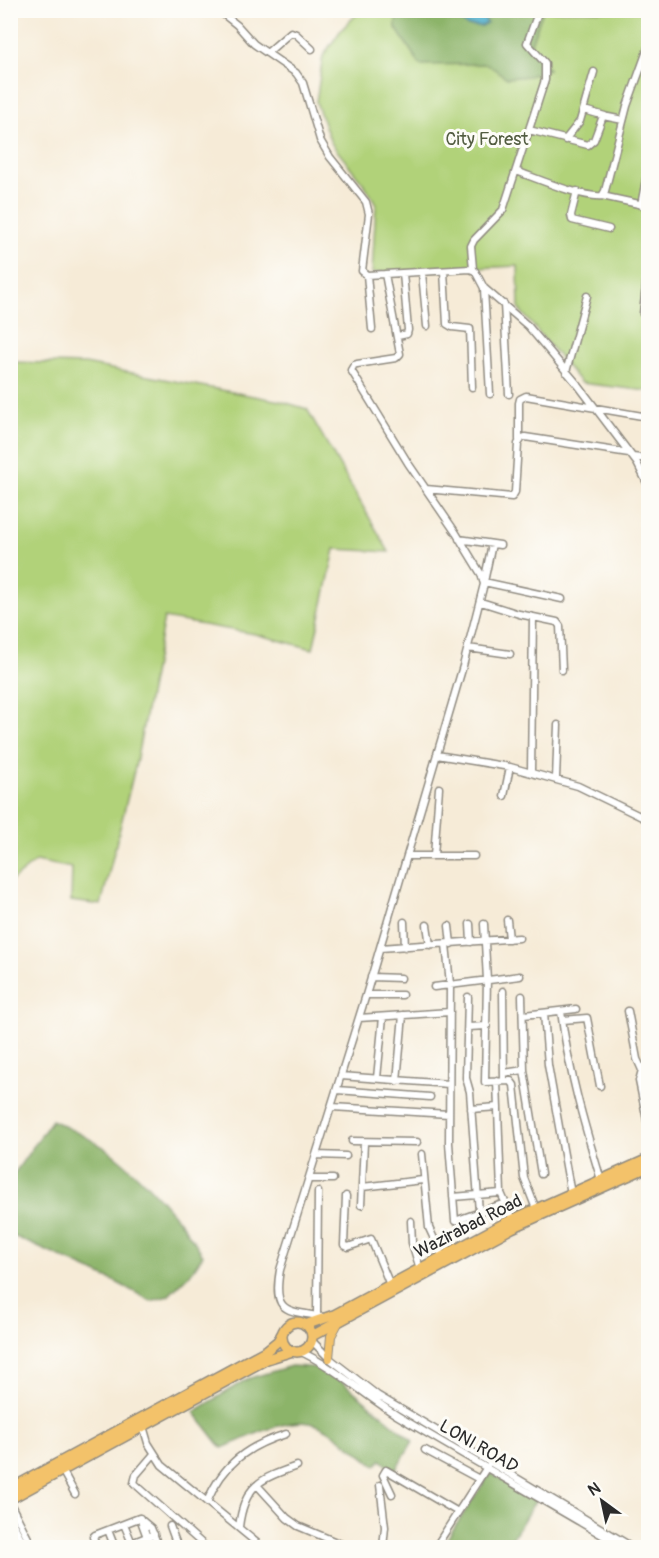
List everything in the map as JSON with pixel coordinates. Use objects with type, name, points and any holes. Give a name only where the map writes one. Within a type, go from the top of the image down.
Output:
[{"type":"highway","name":"Wazirabad Road","points":[[515,1223],[536,1209],[648,1159]]},
{"type":"highway","name":"Wazirabad Road","points":[[311,1338],[444,1260],[515,1223],[648,1167]]},
{"type":"highway","name":"Wazirabad Road","points":[[305,1324],[420,1269],[444,1260]]},
{"type":"highway","points":[[10,1489],[267,1350],[278,1341],[292,1323],[305,1324],[311,1338],[308,1346],[267,1359],[62,1470],[10,1501]]},
{"type":"highway","points":[[283,1332],[284,1343],[296,1351]]},
{"type":"main road","points":[[329,1362],[331,1336],[341,1319]]},
{"type":"street","points":[[218,10],[232,20],[254,44],[299,78],[308,97],[320,140],[330,157],[366,202],[369,214],[362,271],[367,275],[473,269]]},
{"type":"street","points":[[490,394],[484,288],[473,269],[471,246],[503,210],[546,73],[543,60],[527,43],[539,10]]},
{"type":"street","points":[[267,53],[291,32],[312,49]]},
{"type":"street","points":[[602,195],[605,191],[622,120],[648,48]]},
{"type":"street","points":[[565,140],[577,126],[584,110],[594,72]]},
{"type":"street","points":[[584,110],[622,120]]},
{"type":"street","points":[[529,130],[584,145],[592,144],[601,118],[605,116]]},
{"type":"street","points":[[516,171],[577,191],[645,205],[648,169]]},
{"type":"street","points":[[577,191],[571,215],[572,220],[609,229]]},
{"type":"street","points":[[643,314],[648,266]]},
{"type":"street","points":[[444,271],[447,324],[452,327],[470,329],[472,387]]},
{"type":"street","points":[[398,336],[407,334],[408,330],[403,273]]},
{"type":"street","points":[[422,273],[428,326]]},
{"type":"street","points":[[385,274],[401,349],[399,356],[357,364],[351,370],[484,582],[562,599]]},
{"type":"street","points":[[367,275],[372,328]]},
{"type":"street","points":[[484,288],[528,326],[641,468],[648,485]]},
{"type":"street","points":[[566,372],[587,296]]},
{"type":"street","points":[[504,304],[508,394]]},
{"type":"street","points":[[426,489],[512,497],[519,441],[519,403],[522,397],[529,396],[648,417]]},
{"type":"street","points":[[519,441],[525,437],[648,459]]},
{"type":"street","points":[[318,1192],[322,1317],[289,1311],[280,1303],[278,1293],[280,1270],[380,948],[496,544],[459,539]]},
{"type":"street","points":[[481,602],[553,620],[559,624],[562,670]]},
{"type":"street","points":[[531,772],[533,616]]},
{"type":"street","points":[[468,648],[510,654]]},
{"type":"street","points":[[556,779],[558,725]]},
{"type":"street","points":[[437,755],[510,767],[556,779],[591,791],[648,819]]},
{"type":"street","points":[[504,796],[510,767]]},
{"type":"street","points":[[434,856],[439,788]]},
{"type":"street","points":[[407,856],[474,856]]},
{"type":"street","points":[[507,920],[509,939]]},
{"type":"street","points":[[404,922],[405,947]]},
{"type":"street","points":[[470,924],[471,942]]},
{"type":"street","points":[[484,924],[487,980],[485,1082],[512,1082],[514,1085],[524,1178],[536,1209]]},
{"type":"street","points":[[427,925],[430,945]]},
{"type":"street","points":[[449,926],[449,1114],[455,1221],[505,1203]]},
{"type":"street","points":[[380,948],[519,938]]},
{"type":"street","points":[[434,987],[520,976]]},
{"type":"street","points":[[371,977],[401,978]]},
{"type":"street","points":[[503,991],[504,1073],[500,1081],[498,1107],[501,1193],[515,1223]]},
{"type":"street","points":[[366,995],[402,995]]},
{"type":"street","points":[[522,996],[524,1070],[541,1174]]},
{"type":"street","points":[[468,997],[466,1078],[470,1092],[479,1212]]},
{"type":"street","points":[[524,1016],[576,1009]]},
{"type":"street","points":[[561,1011],[575,1089],[601,1180]]},
{"type":"street","points":[[628,1011],[637,1059],[642,1070],[639,1083],[648,1125]]},
{"type":"street","points":[[359,1018],[450,1012]]},
{"type":"street","points":[[544,1013],[548,1065],[571,1194]]},
{"type":"street","points":[[397,1081],[403,1015]]},
{"type":"street","points":[[377,1078],[383,1017]]},
{"type":"street","points":[[562,1020],[587,1018],[600,1086]]},
{"type":"street","points":[[468,1027],[487,1026]]},
{"type":"street","points":[[504,1073],[524,1070]]},
{"type":"street","points":[[341,1076],[449,1084]]},
{"type":"street","points":[[337,1090],[429,1097]]},
{"type":"street","points":[[332,1107],[449,1114]]},
{"type":"street","points":[[471,1109],[498,1107]]},
{"type":"street","points":[[352,1142],[417,1142]]},
{"type":"street","points":[[361,1205],[364,1143]]},
{"type":"street","points":[[422,1154],[429,1228],[444,1260]]},
{"type":"street","points":[[317,1155],[346,1156]]},
{"type":"street","points":[[309,1179],[333,1179]]},
{"type":"street","points":[[362,1187],[423,1180]]},
{"type":"street","points":[[453,1197],[501,1193]]},
{"type":"street","points":[[346,1196],[344,1245],[348,1247],[371,1239],[390,1285]]},
{"type":"street","points":[[411,1221],[412,1243],[420,1269]]},
{"type":"street","points":[[311,1338],[329,1362]]},
{"type":"street","points":[[296,1351],[329,1362]]},
{"type":"street","name":"LONI ROAD","points":[[329,1362],[372,1400],[549,1496],[634,1548]]},
{"type":"street","name":"LONI ROAD","points":[[329,1362],[414,1422],[624,1548]]},
{"type":"street","points":[[143,1426],[154,1454],[170,1472],[263,1548]]},
{"type":"street","points":[[207,1502],[215,1485],[229,1466],[254,1447],[286,1434]]},
{"type":"street","points":[[425,1450],[479,1479]]},
{"type":"street","points":[[154,1454],[136,1475],[134,1483],[207,1548]]},
{"type":"street","points":[[239,1527],[243,1503],[257,1485],[272,1475],[297,1466]]},
{"type":"street","points":[[435,1548],[487,1467]]},
{"type":"street","points":[[62,1470],[75,1494]]},
{"type":"street","points":[[392,1494],[383,1475],[386,1470],[458,1512]]},
{"type":"street","points":[[257,1485],[287,1518],[298,1526],[348,1547]]},
{"type":"street","points":[[380,1485],[386,1527],[383,1548]]},
{"type":"street","points":[[10,1501],[33,1548]]},
{"type":"street","points":[[97,1548],[94,1536],[139,1518],[151,1528],[151,1548]]},
{"type":"street","points":[[11,1519],[26,1548]]},
{"type":"street","points":[[124,1524],[133,1545]]},
{"type":"street","points":[[170,1526],[178,1547]]},
{"type":"street","points":[[108,1530],[117,1548],[133,1545],[150,1535]]},
{"type":"street","points":[[150,1535],[159,1548]]},
{"type":"green space","name":"City Forest","points":[[360,11],[648,11],[648,391],[581,383],[519,309],[518,266],[372,273],[376,204],[366,187],[331,143],[316,102],[323,56],[341,30]]},
{"type":"green space","points":[[403,11],[543,11],[529,49],[549,69],[529,76],[507,78],[487,64],[420,65],[396,28],[396,21]]},
{"type":"green space","points":[[11,362],[85,364],[280,401],[307,409],[389,552],[335,549],[313,649],[255,634],[164,618],[136,763],[101,905],[71,901],[72,868],[36,861],[11,881]]},
{"type":"green space","points":[[52,1120],[96,1142],[122,1161],[161,1199],[194,1241],[203,1255],[191,1273],[168,1296],[151,1301],[116,1282],[11,1235],[11,1178]]},
{"type":"green space","points":[[291,1366],[326,1368],[413,1441],[395,1471],[381,1460],[376,1466],[326,1429],[310,1423],[300,1422],[277,1426],[222,1448],[194,1412],[247,1379]]},
{"type":"green space","points":[[490,1473],[537,1498],[507,1547],[441,1548]]},
{"type":"water","points":[[445,11],[470,11],[484,18],[487,23],[482,26],[467,26]]}]
